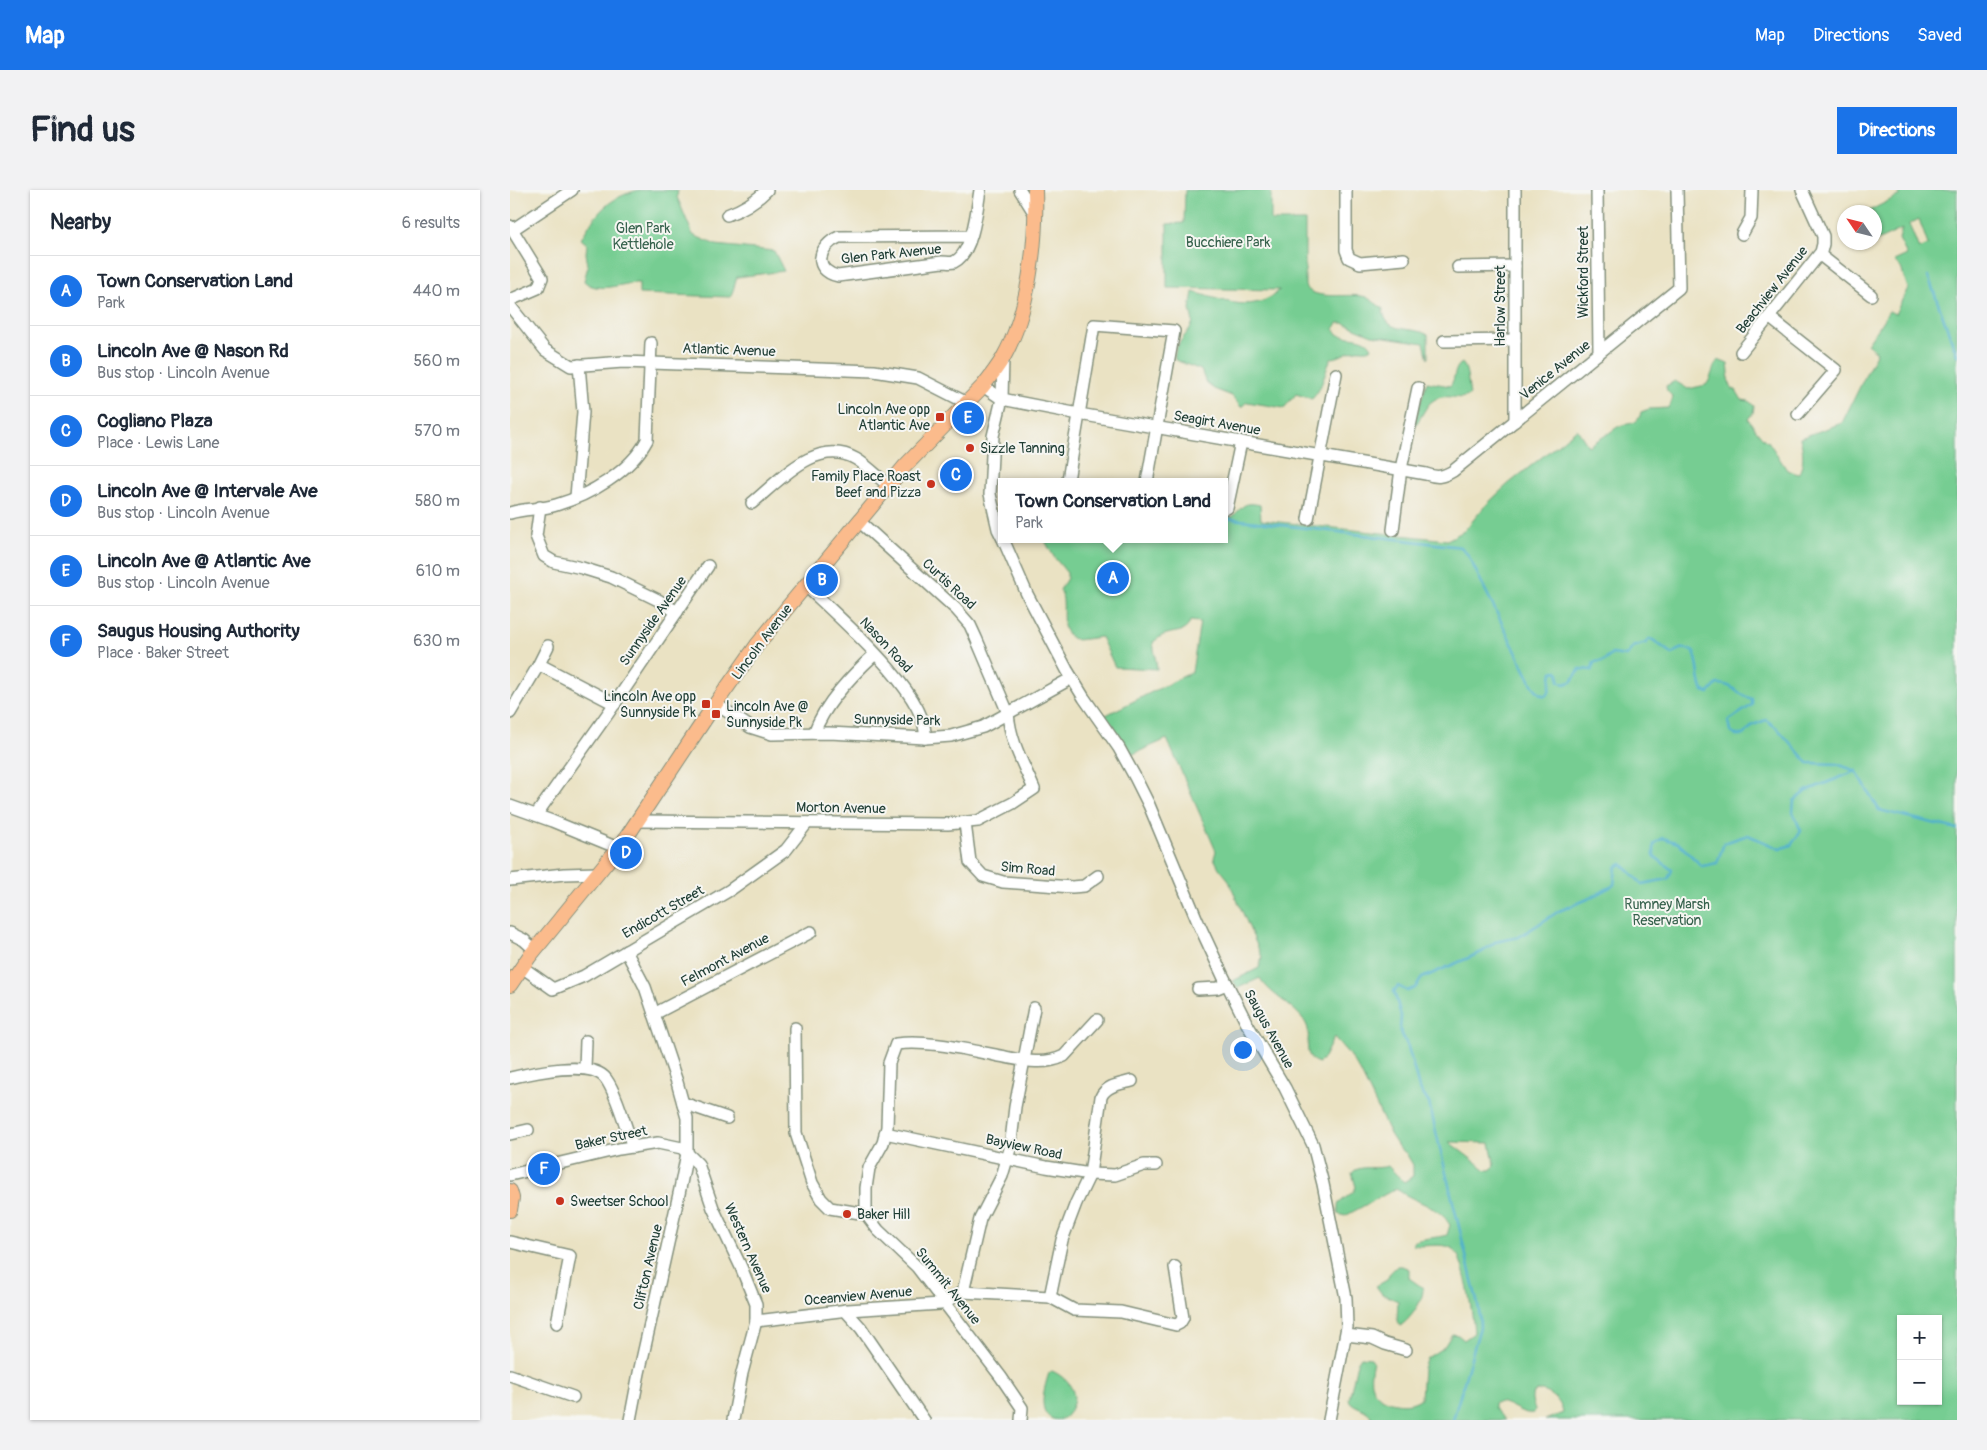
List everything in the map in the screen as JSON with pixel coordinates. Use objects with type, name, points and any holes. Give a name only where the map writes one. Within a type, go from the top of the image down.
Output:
[{"type":"main road","name":"Lincoln Avenue","points":[[510,985],[535,950],[638,821],[757,645],[889,486],[983,386],[1003,357],[1016,327],[1026,290],[1034,241],[1035,190]]},
{"type":"main road","points":[[510,1191],[512,1198],[510,1210]]},
{"type":"street","points":[[510,300],[538,288],[542,278],[511,228],[572,190]]},
{"type":"street","points":[[727,215],[737,212],[760,197],[767,190]]},
{"type":"street","name":"Glen Park Avenue","points":[[971,236],[838,237],[829,241],[823,250],[820,261],[822,267],[831,274],[838,276],[942,262],[953,263],[960,257],[971,241],[980,190]]},
{"type":"street","points":[[1020,190],[1035,215]]},
{"type":"street","points":[[1346,190],[1346,250],[1349,258],[1360,263],[1404,259]]},
{"type":"street","name":"Harlow Street","points":[[1515,190],[1515,422]]},
{"type":"street","name":"Wickford Street","points":[[1597,190],[1598,354]]},
{"type":"street","name":"Venice Avenue","points":[[1449,474],[1679,288],[1677,190]]},
{"type":"street","points":[[1742,234],[1751,218],[1752,190]]},
{"type":"street","name":"Beachview Avenue","points":[[1742,352],[1820,255],[1823,236],[1802,190]]},
{"type":"street","points":[[1820,255],[1871,295]]},
{"type":"street","points":[[1458,267],[1515,266]]},
{"type":"street","name":"Atlantic Avenue","points":[[510,306],[545,350],[571,366],[623,362],[874,371],[918,378],[967,403]]},
{"type":"street","points":[[1769,317],[1836,370],[1798,414]]},
{"type":"street","points":[[1068,478],[1094,325],[1174,332],[1148,478]]},
{"type":"street","points":[[1444,342],[1515,340]]},
{"type":"street","points":[[510,513],[555,505],[576,497],[601,484],[622,469],[642,449],[647,440],[651,343]]},
{"type":"street","name":"Saugus Avenue","points":[[998,529],[990,494],[993,436],[1002,399],[1003,357]]},
{"type":"street","points":[[576,497],[582,412],[579,366]]},
{"type":"street","points":[[1308,519],[1336,374]]},
{"type":"street","name":"Seagirt Avenue","points":[[983,386],[1002,399],[1079,414],[1401,469],[1435,477],[1449,474]]},
{"type":"street","points":[[1393,530],[1401,469],[1418,388]]},
{"type":"street","points":[[1228,503],[1241,442]]},
{"type":"street","points":[[752,503],[804,461],[822,454],[846,454],[856,459],[889,486]]},
{"type":"street","points":[[540,508],[536,536],[544,556],[554,562],[582,568],[611,578],[658,600],[677,612]]},
{"type":"street","name":"Curtis Road","points":[[859,521],[956,609],[970,625],[1008,713],[1009,728],[1014,747],[1034,789]]},
{"type":"street","name":"Saugus Avenue","points":[[1004,543],[1027,594],[1072,678],[1119,748],[1135,777],[1227,984],[1246,1022],[1285,1088],[1314,1145],[1346,1298],[1346,1334],[1329,1420]]},
{"type":"street","name":"Sunnyside Avenue","points":[[536,815],[615,704],[708,566]]},
{"type":"street","name":"Nason Road","points":[[805,585],[904,685],[921,714],[926,729],[925,738]]},
{"type":"street","points":[[510,713],[548,646]]},
{"type":"street","points":[[814,733],[819,719],[836,696],[875,654]]},
{"type":"street","points":[[538,666],[542,666],[615,704]]},
{"type":"street","name":"Sunnyside Park","points":[[716,704],[750,727],[772,734],[814,733],[925,738],[960,735],[984,728],[1072,678]]},
{"type":"street","name":"Morton Avenue","points":[[638,821],[948,824],[978,821],[1013,803],[1034,789]]},
{"type":"street","points":[[510,806],[618,848]]},
{"type":"street","name":"Sim Road","points":[[965,822],[970,862],[978,873],[989,879],[1003,882],[1072,887],[1084,886],[1098,876]]},
{"type":"street","name":"Endicott Street","points":[[522,967],[553,990],[584,976],[730,890],[786,850],[807,823]]},
{"type":"street","points":[[510,880],[564,874],[598,873]]},
{"type":"street","name":"Felmont Avenue","points":[[654,1014],[811,932]]},
{"type":"street","points":[[510,934],[524,940],[535,950]]},
{"type":"street","name":"Clifton Avenue","points":[[626,951],[644,987],[654,1014],[687,1118],[687,1153],[638,1373],[630,1420]]},
{"type":"street","points":[[1198,989],[1217,988],[1227,984]]},
{"type":"street","points":[[1034,1008],[1015,1107],[1010,1149],[1002,1176],[980,1220],[964,1292],[1050,1297],[1074,1310],[1121,1312],[1176,1325],[1183,1318],[1175,1267]]},
{"type":"street","points":[[795,1028],[796,1133],[812,1183],[821,1199],[830,1208],[866,1214],[866,1188],[869,1168],[883,1143],[887,1127],[889,1063],[896,1044],[917,1042],[996,1055],[1024,1062],[1056,1060],[1064,1056],[1097,1020]]},
{"type":"street","points":[[585,1068],[586,1042]]},
{"type":"street","points":[[510,1078],[527,1074],[585,1068],[594,1070],[606,1078],[633,1147]]},
{"type":"street","points":[[1050,1297],[1062,1240],[1090,1174],[1103,1092],[1108,1088],[1132,1081]]},
{"type":"street","points":[[683,1104],[727,1118]]},
{"type":"street","points":[[510,1134],[528,1130]]},
{"type":"street","name":"Bayview Road","points":[[885,1133],[1007,1159],[1090,1174],[1116,1175],[1144,1165],[1156,1165]]},
{"type":"street","name":"Baker Street","points":[[510,1174],[658,1143],[682,1148],[687,1153]]},
{"type":"street","name":"Western Avenue","points":[[687,1153],[698,1164],[713,1208],[756,1304],[756,1321],[733,1420]]},
{"type":"street","name":"Summit Avenue","points":[[866,1214],[878,1230],[916,1267],[1001,1377],[1022,1408],[1021,1420]]},
{"type":"street","points":[[510,1242],[570,1256],[557,1323]]},
{"type":"street","name":"Oceanview Avenue","points":[[756,1321],[845,1310],[943,1303],[964,1292]]},
{"type":"street","points":[[845,1310],[861,1328],[924,1420]]},
{"type":"street","points":[[1346,1334],[1372,1338],[1406,1350]]},
{"type":"street","points":[[510,1375],[573,1397]]},
{"type":"green space","name":"Glen Park Kettlehole","points":[[639,190],[678,190],[677,197],[693,235],[716,245],[774,251],[784,271],[737,277],[731,297],[639,294],[639,283],[603,288],[590,285],[584,281],[588,266],[587,244],[581,239],[592,221],[604,207],[619,197]]},
{"type":"green space","name":"Bucchiere Park","points":[[1185,190],[1271,190],[1271,221],[1305,221],[1305,286],[1316,294],[1368,298],[1383,308],[1388,323],[1428,335],[1428,359],[1424,343],[1372,335],[1343,323],[1338,323],[1334,329],[1337,334],[1362,339],[1370,344],[1372,348],[1353,351],[1331,358],[1321,385],[1312,399],[1296,394],[1284,408],[1247,402],[1241,407],[1232,396],[1214,389],[1206,383],[1201,370],[1175,360],[1176,349],[1193,322],[1190,309],[1193,292],[1227,301],[1249,304],[1270,298],[1280,290],[1167,288],[1167,224],[1184,223]]},
{"type":"green space","name":"Rumney Marsh Reservation","points":[[1896,190],[1957,190],[1957,1420],[1545,1420],[1563,1413],[1555,1398],[1549,1393],[1537,1391],[1533,1394],[1532,1400],[1535,1409],[1534,1413],[1524,1412],[1504,1403],[1494,1403],[1494,1408],[1505,1420],[1393,1420],[1391,1418],[1373,1420],[1365,1410],[1354,1405],[1349,1400],[1357,1363],[1361,1357],[1371,1358],[1373,1361],[1371,1385],[1379,1396],[1391,1402],[1410,1403],[1421,1398],[1423,1368],[1427,1358],[1444,1347],[1452,1334],[1458,1335],[1464,1340],[1474,1333],[1468,1288],[1457,1253],[1447,1246],[1413,1245],[1413,1242],[1416,1241],[1447,1235],[1450,1225],[1440,1213],[1395,1189],[1345,1216],[1338,1214],[1338,1204],[1354,1191],[1356,1187],[1352,1173],[1355,1170],[1388,1166],[1404,1182],[1413,1176],[1413,1165],[1406,1153],[1399,1148],[1390,1134],[1360,1071],[1334,1037],[1319,1063],[1313,1060],[1308,1052],[1307,1026],[1298,1013],[1270,990],[1260,978],[1238,988],[1233,981],[1259,968],[1262,957],[1228,879],[1214,858],[1216,851],[1167,739],[1131,755],[1104,716],[1192,672],[1200,622],[1190,621],[1184,630],[1163,635],[1153,642],[1157,669],[1115,667],[1101,637],[1077,640],[1066,631],[1060,590],[1067,578],[1067,573],[1054,557],[1046,543],[1228,543],[1228,516],[1232,517],[1247,504],[1260,505],[1261,520],[1447,540],[1464,531],[1485,506],[1507,485],[1577,429],[1588,446],[1620,426],[1634,422],[1641,412],[1649,409],[1668,408],[1673,397],[1667,391],[1666,386],[1675,381],[1688,389],[1706,385],[1718,360],[1728,364],[1728,379],[1732,389],[1736,390],[1742,400],[1749,401],[1754,406],[1753,413],[1748,419],[1762,437],[1768,441],[1787,470],[1798,474],[1802,466],[1803,452],[1800,438],[1842,423],[1877,352],[1867,344],[1889,311],[1895,314],[1908,288],[1901,268],[1894,261],[1907,255],[1899,239],[1902,229],[1882,239],[1881,205],[1900,195]],"holes":[[[1919,219],[1928,245],[1919,249],[1909,224]],[[1449,1142],[1490,1143],[1495,1166],[1490,1170],[1486,1170]]]},
{"type":"green space","points":[[1462,363],[1467,373],[1470,395],[1461,398],[1440,397],[1427,406],[1416,424],[1414,423],[1427,382],[1450,386],[1457,368]]},
{"type":"green space","points":[[1397,1266],[1409,1269],[1409,1278],[1423,1288],[1423,1293],[1416,1309],[1400,1326],[1397,1321],[1398,1301],[1382,1294],[1376,1286],[1387,1280],[1390,1273]]},
{"type":"green space","points":[[1052,1371],[1067,1381],[1074,1396],[1068,1414],[1059,1420],[1048,1416],[1043,1405],[1046,1384],[1049,1373]]},
{"type":"waterway","points":[[1928,276],[1957,355]]},
{"type":"waterway","points":[[1228,518],[1461,547],[1468,555],[1533,686],[1540,694],[1545,696],[1549,692],[1552,672],[1557,671],[1559,681],[1564,684],[1571,682],[1580,669],[1592,670],[1594,662],[1604,661],[1612,654],[1626,656],[1633,647],[1646,643],[1649,639],[1672,654],[1683,648],[1694,652],[1703,691],[1709,693],[1717,684],[1723,684],[1752,699],[1752,705],[1728,721],[1730,731],[1735,735],[1744,735],[1753,725],[1766,720],[1777,728],[1808,763],[1837,764],[1856,771]]},
{"type":"waterway","points":[[1453,1420],[1480,1327],[1479,1309],[1429,1103],[1419,1088],[1408,1047],[1400,1030],[1401,1016],[1394,991],[1398,986],[1407,991],[1415,988],[1422,978],[1482,952],[1495,942],[1519,937],[1559,911],[1588,899],[1614,885],[1616,867],[1622,864],[1642,884],[1668,879],[1672,870],[1654,856],[1654,844],[1663,838],[1678,843],[1702,866],[1717,863],[1724,843],[1748,835],[1780,849],[1791,845],[1801,831],[1793,812],[1794,801],[1806,791],[1856,771],[1879,810],[1957,829]]},
{"type":"place","name":"Lincoln Ave opp Atlantic Ave","points":[[940,417]]},
{"type":"place","name":"Lincoln Ave @ Atlantic Ave","points":[[968,418]]},
{"type":"place","name":"Sizzle Tanning","points":[[970,448]]},
{"type":"place","name":"Cogliano Plaza","points":[[956,475]]},
{"type":"place","name":"Family Place Roast Beef and Pizza","points":[[931,484]]},
{"type":"place","name":"Town Conservation Land","points":[[1113,578]]},
{"type":"place","name":"Lincoln Ave @ Nason Rd","points":[[822,580]]},
{"type":"place","name":"Lincoln Ave opp Sunnyside Pk","points":[[706,704]]},
{"type":"place","name":"Lincoln Ave @ Sunnyside Pk","points":[[716,714]]},
{"type":"place","name":"Lincoln Ave @ Intervale Ave","points":[[626,853]]},
{"type":"place","name":"Saugus Housing Authority","points":[[544,1169]]},
{"type":"place","name":"Sweetser School","points":[[560,1201]]},
{"type":"place","name":"Baker Hill","points":[[847,1214]]}]
